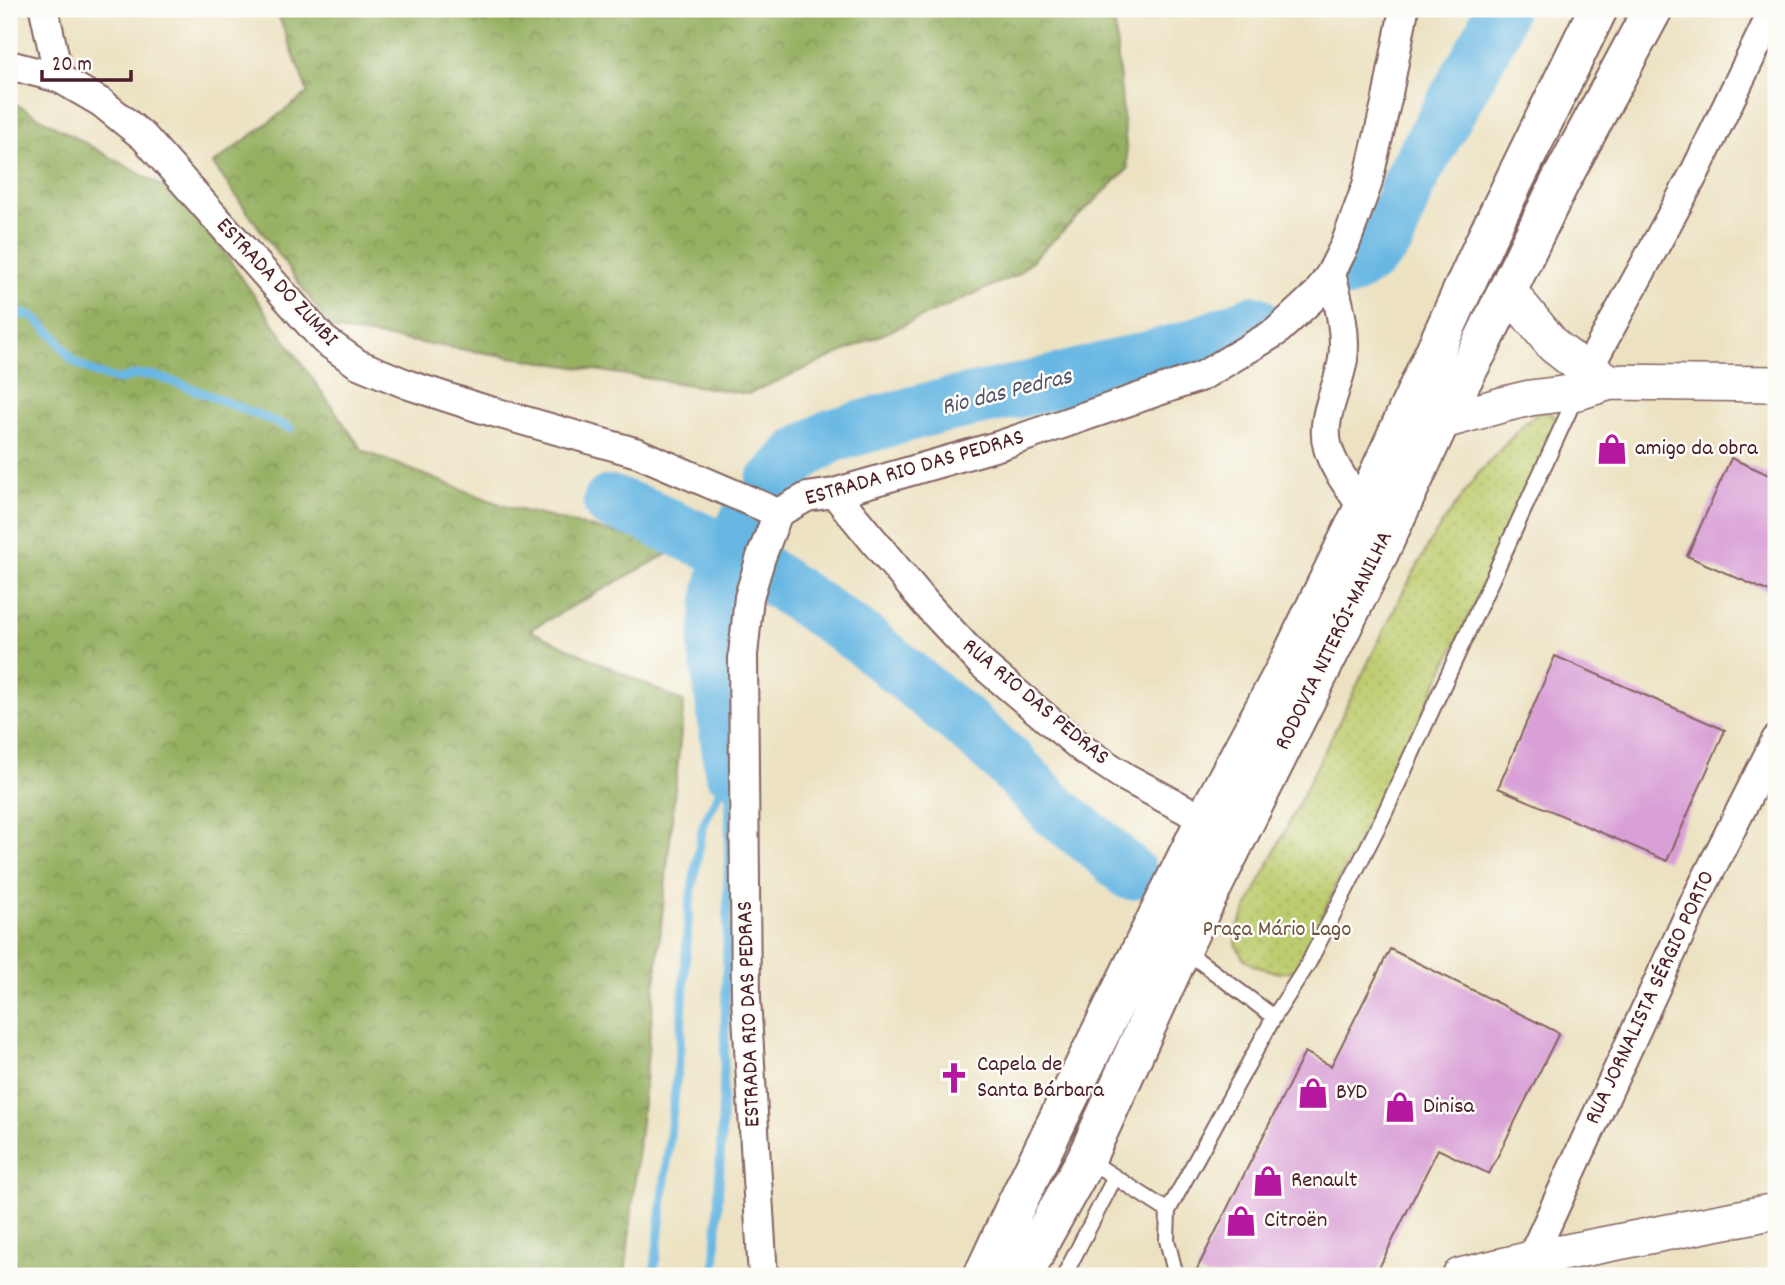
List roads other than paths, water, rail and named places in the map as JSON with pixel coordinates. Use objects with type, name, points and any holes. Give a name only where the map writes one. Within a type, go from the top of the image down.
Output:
[{"type":"highway","name":"RODOVIA NITERÓI-MANILHA","points":[[983,1276],[1205,820],[1288,664],[1363,509],[1486,239],[1598,9]]},
{"type":"highway","name":"RODOVIA NITERÓI-MANILHA","points":[[1024,1276],[1042,1236],[1101,1168],[1182,948],[1559,184],[1653,9]]},
{"type":"highway","points":[[1042,1236],[1061,1276]]},
{"type":"street","points":[[44,9],[59,78]]},
{"type":"street","name":"ESTRADA RIO DAS PEDRAS","points":[[763,1276],[746,999],[743,655],[749,597],[778,513],[807,497],[834,493],[1001,445],[1202,376],[1276,332],[1318,293],[1345,245],[1367,186],[1404,9]]},
{"type":"street","points":[[1592,381],[1774,9]]},
{"type":"street","name":"ESTRADA DO ZUMBI","points":[[9,65],[59,78],[102,103],[144,137],[324,340],[358,365],[422,389],[638,453],[778,513]]},
{"type":"street","points":[[1331,273],[1345,341],[1343,361],[1325,430],[1328,449],[1335,464],[1363,509]]},
{"type":"street","points":[[1508,290],[1554,345],[1592,381]]},
{"type":"street","points":[[1440,422],[1592,381],[1776,384]]},
{"type":"street","name":"RUA RIO DAS PEDRAS","points":[[834,493],[926,604],[982,664],[1084,750],[1205,820]]},
{"type":"street","name":"RUA JORNALISTA SÉRGIO PORTO","points":[[1531,1259],[1698,895],[1776,740]]},
{"type":"street","points":[[1460,1276],[1531,1259],[1776,1211]]},
{"type":"lane","points":[[1176,1276],[1167,1240],[1168,1211],[1274,1017],[1308,964],[1382,819],[1592,381]]},
{"type":"lane","points":[[1182,948],[1274,1017]]},
{"type":"lane","points":[[1061,1276],[1101,1168],[1168,1211]]},
{"type":"waterway","name":"Rio das Pedras","points":[[1347,271],[1370,257],[1388,238],[1409,182],[1492,33],[1500,9]]},
{"type":"waterway","name":"Rio das Pedras","points":[[9,312],[33,316],[55,337],[73,361],[95,373],[119,380],[135,375],[152,375],[290,428]]},
{"type":"waterway","name":"Rio das Pedras","points":[[772,484],[799,455],[831,436],[925,410],[1022,390],[1184,349],[1254,322]]},
{"type":"waterway","points":[[610,502],[645,514],[731,552],[865,641],[968,726],[1008,762],[1055,811],[1130,873]]},
{"type":"waterway","name":"Rio das Pedras","points":[[731,769],[715,646],[721,591],[731,552],[745,523]]},
{"type":"waterway","points":[[654,1276],[680,1047],[689,907],[703,825],[731,769]]},
{"type":"waterway","points":[[715,1276],[724,1072],[730,795]]},
{"type":"place","name":"amigo da obra","points":[[1612,449]]},
{"type":"place","name":"Capela de Santa Bárbara","points":[[954,1078]]},
{"type":"place","name":"BYD","points":[[1313,1093]]},
{"type":"place","name":"Dinisa","points":[[1400,1107]]},
{"type":"place","name":"Renault","points":[[1268,1181]]},
{"type":"place","name":"Citroën","points":[[1241,1221]]},
{"type":"park label","name":"Praça Mário Lago","points":[[1277,930]]}]
